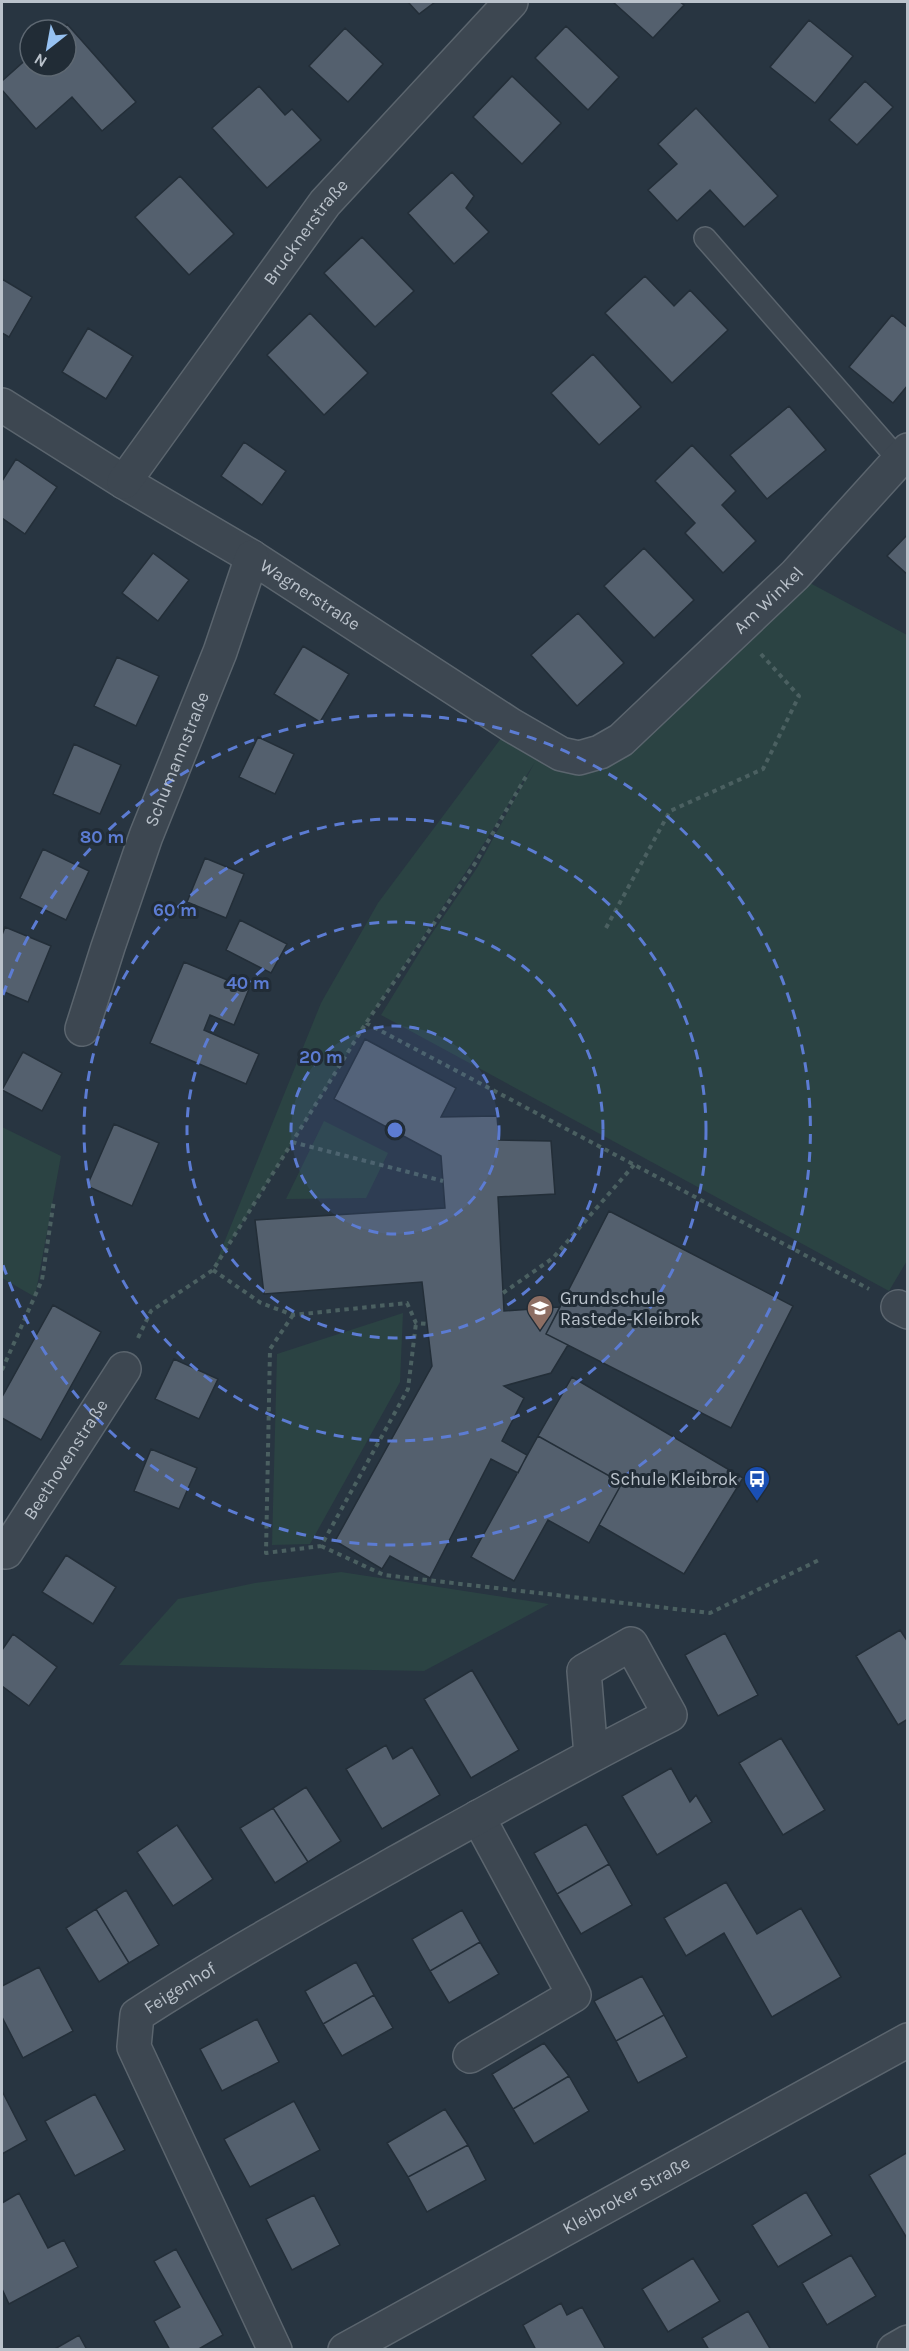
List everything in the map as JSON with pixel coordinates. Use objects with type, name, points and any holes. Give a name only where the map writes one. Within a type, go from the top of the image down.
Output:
[{"type":"street","name":"Brucknerstraße","points":[[124,482],[325,203],[510,2]]},
{"type":"street","name":"Wagnerstraße","points":[[2,405],[124,482],[252,557],[561,754],[579,758],[600,752],[621,740]]},
{"type":"street","name":"Am Winkel","points":[[621,740],[795,575],[903,455]]},
{"type":"street","name":"Schumannstraße","points":[[82,1029],[146,836],[220,652],[252,557]]},
{"type":"street","name":"Beethovenstraße","points":[[3,1553],[124,1369]]},
{"type":"street","name":"Feigenhof","points":[[275,2349],[134,2047],[136,2015],[202,1973],[591,1755]]},
{"type":"street","points":[[470,2056],[574,1995],[478,1817]]},
{"type":"street","name":"Kleibroker Straße","points":[[345,2349],[908,2040]]},
{"type":"street","points":[[894,2349],[908,2342]]},
{"type":"lane","points":[[705,238],[903,455]]},
{"type":"path","points":[[606,927],[670,811],[763,770],[799,696],[738,628]]},
{"type":"path","points":[[124,1369],[151,1311],[213,1270],[366,1023],[474,866],[545,745]]},
{"type":"path","points":[[366,1023],[892,1300],[903,1310]]},
{"type":"path","points":[[292,1142],[443,1181]]},
{"type":"path","points":[[503,1293],[554,1258],[634,1165]]},
{"type":"path","points":[[2,1370],[42,1280],[54,1200]]},
{"type":"path","points":[[213,1270],[261,1303],[293,1315],[407,1303],[416,1323],[408,1389],[321,1546]]},
{"type":"path","points":[[293,1315],[270,1349],[266,1553],[321,1546],[384,1575],[710,1613],[820,1559]]},
{"type":"path","points":[[416,1323],[427,1324]]},
{"type":"green space","points":[[795,575],[907,635],[908,1259],[889,1291],[381,1015],[426,942],[477,868],[535,762],[366,1023],[213,1270],[321,1003],[378,903],[511,725],[579,758]]},
{"type":"green space","points":[[324,1121],[388,1153],[366,1198],[286,1199]]},
{"type":"green space","points":[[2,1127],[61,1156],[35,1297],[2,1278]]},
{"type":"green space","points":[[403,1313],[400,1382],[310,1544],[272,1545],[277,1354]]},
{"type":"green space","points":[[341,1572],[549,1604],[424,1671],[119,1665],[178,1599],[255,1583]]},
{"type":"building","points":[[408,2],[435,2],[419,14]]},
{"type":"building","points":[[613,2],[680,2],[684,5],[653,38]]},
{"type":"building","points":[[809,20],[853,56],[815,103],[770,67]]},
{"type":"building","points":[[566,26],[619,77],[588,110],[535,58]]},
{"type":"building","points":[[345,28],[383,64],[348,102],[309,66]]},
{"type":"building","points":[[78,36],[136,102],[102,131],[72,97],[36,129],[2,90],[2,81],[18,67],[18,78],[78,78]]},
{"type":"building","points":[[512,76],[561,123],[522,164],[473,117]]},
{"type":"building","points":[[865,81],[893,107],[857,145],[829,120]]},
{"type":"building","points":[[259,86],[285,115],[292,109],[321,140],[267,188],[212,128]]},
{"type":"building","points":[[696,108],[778,196],[744,227],[710,190],[677,221],[648,190],[677,164],[658,144]]},
{"type":"building","points":[[452,172],[474,196],[466,208],[489,232],[454,264],[408,213]]},
{"type":"building","points":[[180,176],[234,234],[189,275],[135,217]]},
{"type":"building","points":[[362,237],[414,291],[375,327],[324,273]]},
{"type":"building","points":[[645,276],[674,306],[690,290],[728,330],[672,383],[605,313]]},
{"type":"building","points":[[2,279],[32,297],[9,337],[2,333]]},
{"type":"building","points":[[310,313],[368,373],[324,415],[267,355]]},
{"type":"building","points":[[892,315],[908,328],[908,385],[893,403],[849,367]]},
{"type":"building","points":[[88,328],[133,356],[106,399],[62,372]]},
{"type":"building","points":[[593,354],[641,407],[599,445],[551,393]]},
{"type":"building","points":[[789,406],[826,450],[767,499],[730,455]]},
{"type":"building","points":[[244,442],[286,471],[262,505],[221,476]]},
{"type":"building","points":[[692,445],[736,491],[722,505],[756,541],[723,573],[685,533],[695,523],[655,481]]},
{"type":"building","points":[[16,459],[57,487],[25,534],[2,518],[2,481]]},
{"type":"building","points":[[908,534],[908,575],[887,556]]},
{"type":"building","points":[[644,548],[694,600],[654,638],[604,586]]},
{"type":"building","points":[[153,553],[189,580],[158,621],[122,593]]},
{"type":"building","points":[[578,613],[624,663],[577,706],[531,655]]},
{"type":"building","points":[[303,646],[349,674],[320,722],[274,694]]},
{"type":"building","points":[[117,657],[159,676],[136,726],[94,706]]},
{"type":"building","points":[[258,737],[294,754],[275,794],[239,777]]},
{"type":"building","points":[[74,744],[121,765],[100,814],[53,794]]},
{"type":"building","points":[[43,849],[89,871],[66,920],[20,898]]},
{"type":"building","points":[[205,858],[244,874],[226,918],[187,902]]},
{"type":"building","points":[[240,920],[287,944],[271,973],[226,950]]},
{"type":"building","points":[[5,927],[51,946],[28,1002],[2,991],[2,935]]},
{"type":"building","points":[[184,962],[249,989],[234,1025],[210,1015],[204,1030],[259,1054],[246,1084],[150,1043]]},
{"type":"building","points":[[365,1039],[456,1088],[441,1117],[497,1116],[499,1140],[551,1141],[555,1194],[498,1197],[504,1311],[560,1307],[546,1334],[568,1345],[551,1373],[504,1386],[524,1398],[502,1441],[527,1455],[518,1473],[491,1459],[430,1578],[390,1556],[382,1569],[335,1541],[432,1366],[422,1282],[264,1294],[255,1220],[445,1208],[441,1156],[334,1099]]},
{"type":"building","points":[[23,1052],[62,1073],[42,1111],[2,1090]]},
{"type":"building","points":[[114,1124],[159,1143],[132,1206],[87,1186]]},
{"type":"building","points":[[609,1211],[793,1306],[731,1428],[546,1334]]},
{"type":"building","points":[[53,1305],[101,1332],[41,1440],[2,1418],[2,1397]]},
{"type":"building","points":[[174,1359],[218,1379],[199,1419],[155,1399]]},
{"type":"building","points":[[572,1377],[743,1478],[684,1574],[599,1525],[622,1483],[538,1436]]},
{"type":"building","points":[[538,1436],[622,1483],[589,1543],[548,1520],[514,1581],[471,1557]]},
{"type":"building","points":[[151,1449],[197,1468],[179,1509],[134,1491]]},
{"type":"building","points":[[66,1555],[116,1587],[93,1624],[42,1592]]},
{"type":"building","points":[[900,1630],[908,1642],[908,1719],[898,1725],[856,1656]]},
{"type":"building","points":[[725,1633],[758,1695],[718,1716],[685,1655]]},
{"type":"building","points":[[13,1634],[57,1667],[29,1706],[2,1686],[2,1650]]},
{"type":"building","points":[[472,1670],[519,1750],[471,1778],[424,1699]]},
{"type":"building","points":[[781,1738],[825,1810],[783,1835],[739,1763]]},
{"type":"building","points":[[386,1745],[393,1759],[412,1747],[440,1795],[382,1829],[346,1769]]},
{"type":"building","points":[[671,1768],[690,1802],[696,1795],[712,1822],[657,1855],[622,1796]]},
{"type":"building","points":[[306,1787],[341,1841],[308,1862],[273,1808]]},
{"type":"building","points":[[273,1808],[308,1862],[275,1883],[240,1828]]},
{"type":"building","points":[[586,1824],[609,1864],[557,1894],[534,1853]]},
{"type":"building","points":[[177,1825],[213,1879],[173,1906],[137,1852]]},
{"type":"building","points":[[609,1864],[632,1905],[581,1934],[557,1894]]},
{"type":"building","points":[[726,1882],[757,1934],[801,1908],[841,1977],[772,2017],[724,1933],[686,1956],[664,1918]]},
{"type":"building","points":[[126,1890],[159,1945],[129,1963],[96,1909]]},
{"type":"building","points":[[96,1909],[129,1963],[99,1982],[66,1928]]},
{"type":"building","points":[[462,1910],[480,1942],[430,1971],[412,1939]]},
{"type":"building","points":[[480,1942],[499,1974],[449,2003],[430,1971]]},
{"type":"building","points":[[356,1962],[374,1995],[323,2024],[305,1991]]},
{"type":"building","points":[[39,1967],[73,2031],[23,2058],[2,2017],[2,1986]]},
{"type":"building","points":[[642,1976],[664,2015],[616,2041],[594,2001]]},
{"type":"building","points":[[374,1995],[393,2028],[342,2056],[323,2024]]},
{"type":"building","points":[[664,2015],[687,2057],[638,2083],[616,2041]]},
{"type":"building","points":[[257,2019],[279,2062],[222,2091],[200,2049]]},
{"type":"building","points":[[544,2043],[569,2076],[513,2109],[492,2074]]},
{"type":"building","points":[[569,2076],[589,2111],[534,2144],[513,2109]]},
{"type":"building","points":[[2,2091],[27,2140],[2,2154]]},
{"type":"building","points":[[95,2094],[125,2150],[75,2176],[45,2121]]},
{"type":"building","points":[[294,2101],[320,2150],[250,2187],[224,2139]]},
{"type":"building","points":[[445,2109],[468,2145],[408,2177],[387,2143]]},
{"type":"building","points":[[468,2145],[486,2180],[427,2212],[408,2177]]},
{"type":"building","points":[[908,2152],[908,2240],[869,2175]]},
{"type":"building","points":[[806,2192],[832,2235],[778,2267],[752,2225]]},
{"type":"building","points":[[19,2193],[48,2248],[64,2240],[78,2267],[9,2304],[2,2289],[2,2203]]},
{"type":"building","points":[[314,2195],[340,2245],[292,2270],[266,2219]]},
{"type":"building","points":[[176,2249],[223,2335],[197,2350],[170,2350],[154,2321],[180,2307],[154,2261]]},
{"type":"building","points":[[851,2255],[876,2296],[827,2325],[802,2283]]},
{"type":"building","points":[[693,2258],[720,2301],[668,2332],[642,2289]]},
{"type":"building","points":[[561,2303],[567,2315],[582,2307],[606,2350],[536,2350],[523,2325]]},
{"type":"building","points":[[748,2311],[771,2350],[709,2350],[702,2338]]},
{"type":"building","points":[[79,2335],[87,2350],[53,2350]]},
{"type":"place","name":"Grundschule Rastede-Kleibrok","points":[[540,1331]]},
{"type":"place","name":"Schule Kleibrok","points":[[757,1502]]}]
